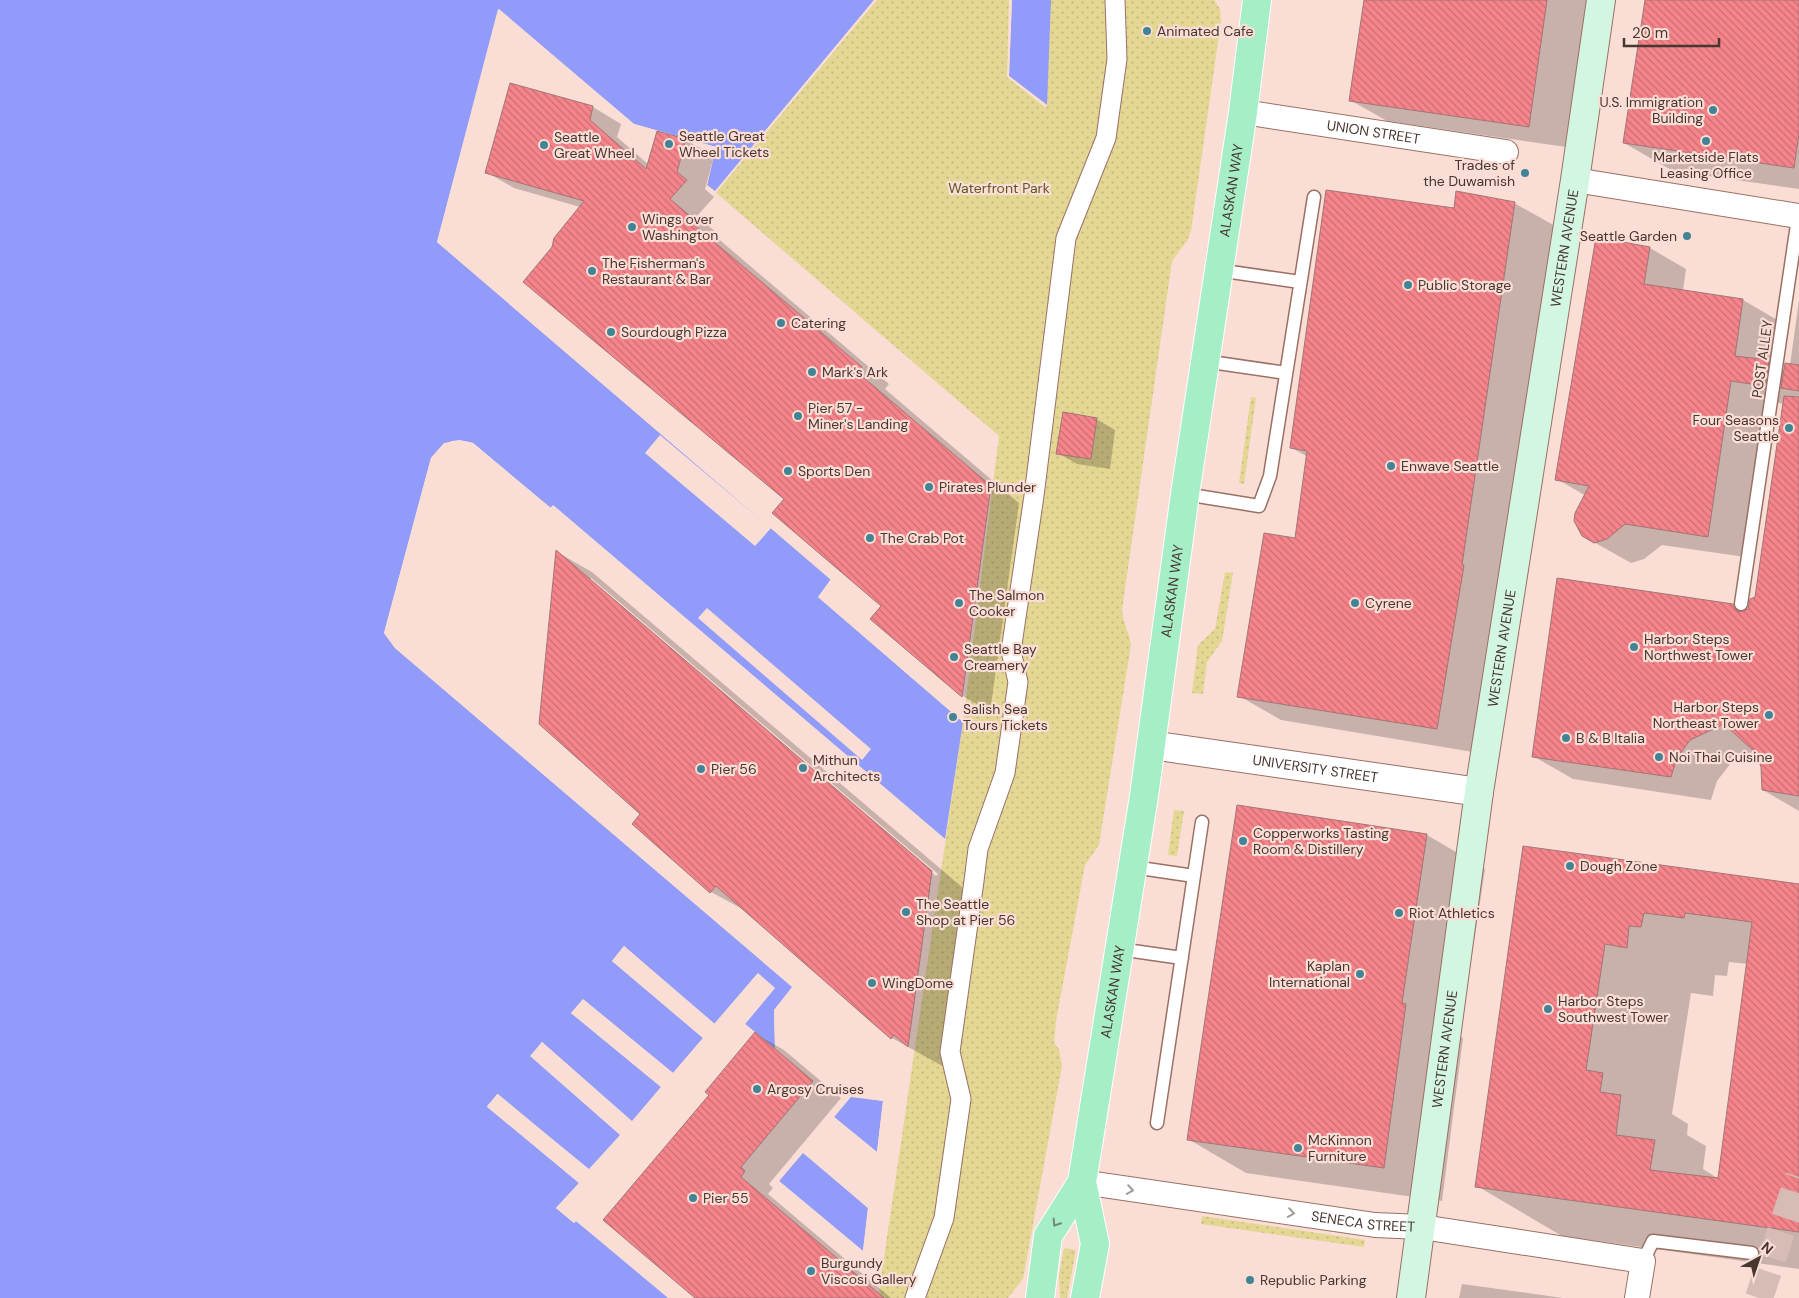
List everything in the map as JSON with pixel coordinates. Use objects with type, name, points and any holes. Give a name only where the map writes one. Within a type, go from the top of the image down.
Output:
[{"type":"main road","name":"ALASKAN WAY","points":[[1085,1298],[1095,1244],[1082,1182],[1133,867],[1257,0]]},
{"type":"main road","name":"WESTERN AVENUE","points":[[1411,1298],[1479,792],[1575,180],[1601,0]]},
{"type":"main road","name":"ALASKAN WAY","points":[[1040,1298],[1048,1236],[1082,1182]]},
{"type":"street","points":[[915,1298],[944,1218],[961,1098],[950,1052],[978,849],[1005,773],[1018,682],[1012,651],[1034,496],[1066,238],[1106,138],[1117,59],[1115,0]]},
{"type":"street","name":"UNION STREET","points":[[1242,112],[1506,152]]},
{"type":"street","points":[[1575,180],[1798,212]]},
{"type":"street","name":"UNIVERSITY STREET","points":[[1151,745],[1479,792]]},
{"type":"street","name":"SENECA STREET","points":[[1082,1182],[1374,1225],[1422,1227],[1643,1261]]},
{"type":"street","points":[[1637,1298],[1643,1261]]},
{"type":"lane","points":[[1185,494],[1259,506],[1270,476],[1314,197]]},
{"type":"lane","name":"POST ALLEY","points":[[1741,604],[1798,212]]},
{"type":"lane","points":[[1217,270],[1300,282]]},
{"type":"lane","points":[[1204,361],[1286,373]]},
{"type":"lane","points":[[1157,1123],[1202,822]]},
{"type":"lane","points":[[1133,867],[1194,876]]},
{"type":"lane","points":[[1119,949],[1182,958]]},
{"type":"lane","points":[[1643,1261],[1653,1241],[1752,1253]]},
{"type":"green space","name":"Waterfront Park","points":[[874,0],[1214,0],[1220,9],[1221,21],[1191,231],[1187,241],[1172,261],[1122,610],[1131,645],[1099,845],[1085,865],[1056,1021],[1054,1043],[1059,1049],[1062,1066],[1023,1279],[1008,1298],[878,1298],[963,722],[999,436],[715,192]]},
{"type":"green space","points":[[1251,397],[1256,398],[1244,484],[1239,483]]},
{"type":"green space","points":[[1225,572],[1233,573],[1222,641],[1207,662],[1203,694],[1192,693],[1198,645],[1215,629]]},
{"type":"green space","points":[[1174,810],[1184,811],[1177,856],[1168,855]]},
{"type":"green space","points":[[1202,1216],[1365,1240],[1364,1247],[1201,1224]]},
{"type":"green space","points":[[1064,1248],[1076,1250],[1067,1298],[1060,1298],[1059,1276]]},
{"type":"water","points":[[0,0],[874,0],[715,192],[707,185],[716,147],[634,124],[499,9],[437,242],[831,580],[818,597],[963,722],[945,839],[554,506],[551,508],[473,443],[459,440],[449,442],[431,458],[384,633],[395,648],[793,987],[774,1010],[775,1049],[745,1024],[775,988],[757,974],[715,1024],[624,946],[612,961],[703,1038],[673,1073],[584,1000],[571,1013],[661,1087],[632,1122],[542,1042],[531,1056],[621,1135],[589,1170],[498,1094],[487,1106],[579,1183],[556,1208],[574,1223],[576,1221],[668,1298],[0,1298]]},
{"type":"water","points":[[1012,0],[1051,0],[1047,105],[1009,76]]},
{"type":"water","points":[[851,1096],[883,1101],[877,1152],[834,1117]]},
{"type":"water","points":[[803,1152],[868,1208],[863,1251],[779,1181]]},
{"type":"pier","points":[[874,0],[877,0],[715,194],[705,185],[713,148],[633,126],[500,13],[440,241],[833,578],[833,581],[821,597],[963,719],[963,722],[818,597],[831,579],[771,528],[755,546],[645,453],[660,435],[767,525],[437,242],[498,9],[634,124],[716,147],[707,185],[715,191]]},
{"type":"pier","points":[[1009,0],[1012,0],[1009,76],[1047,105],[1046,108],[1007,77]]},
{"type":"pier","points":[[460,440],[473,443],[550,508],[553,505],[945,839],[945,841],[554,509],[549,510],[472,445],[460,442],[445,445],[433,459],[386,632],[396,647],[795,986],[777,1011],[778,1049],[774,1051],[743,1025],[772,988],[758,977],[714,1026],[624,949],[615,960],[706,1038],[672,1075],[584,1003],[574,1013],[663,1086],[632,1124],[542,1046],[534,1055],[623,1134],[590,1172],[498,1097],[490,1106],[581,1182],[560,1208],[574,1220],[578,1219],[671,1298],[576,1221],[574,1223],[556,1208],[579,1183],[487,1107],[497,1094],[589,1169],[620,1135],[530,1056],[542,1042],[632,1121],[661,1087],[571,1013],[583,999],[673,1073],[703,1038],[612,961],[624,946],[714,1024],[758,973],[775,988],[745,1024],[775,1048],[774,1010],[792,987],[395,648],[384,633],[431,458],[444,443]]},
{"type":"pier","points":[[707,608],[871,749],[862,760],[698,618]]},
{"type":"pier","points":[[850,1094],[886,1100],[878,1155],[832,1118]],"holes":[[[851,1097],[883,1101],[877,1152],[834,1117]]]},
{"type":"pier","points":[[803,1150],[871,1206],[864,1253],[777,1182]],"holes":[[[803,1153],[868,1208],[863,1251],[779,1181]]]},
{"type":"building","points":[[1364,0],[1547,0],[1529,127],[1349,101]]},
{"type":"building","points":[[1645,0],[1799,0],[1799,133],[1794,168],[1623,143]]},
{"type":"building","name":"Pier 57 - Miner's Landing","points":[[510,83],[593,106],[590,120],[646,169],[657,131],[686,139],[677,172],[687,180],[670,199],[690,216],[687,219],[862,367],[857,372],[991,486],[962,697],[870,619],[881,606],[772,513],[784,499],[523,282],[552,247],[554,238],[584,201],[485,173]]},
{"type":"building","points":[[1326,190],[1454,208],[1456,191],[1515,202],[1462,565],[1464,565],[1437,729],[1237,697],[1264,533],[1295,538],[1307,451],[1290,448]]},
{"type":"building","points":[[1596,237],[1650,247],[1644,284],[1743,299],[1735,356],[1769,360],[1765,386],[1731,381],[1708,537],[1625,524],[1607,539],[1594,543],[1582,536],[1574,521],[1575,513],[1589,486],[1555,480]]},
{"type":"building","points":[[1785,363],[1799,365],[1799,391],[1781,388]]},
{"type":"building","name":"Harbor Steps Northwest Tower","points":[[1784,396],[1799,397],[1799,796],[1762,790],[1761,767],[1756,753],[1724,724],[1690,740],[1677,758],[1671,777],[1532,757],[1557,578],[1733,604],[1739,612],[1748,609],[1750,599],[1755,597]]},
{"type":"building","points":[[1063,412],[1097,418],[1091,459],[1056,454]]},
{"type":"building","name":"Pier 56","points":[[556,550],[932,871],[908,1047],[894,1035],[891,1039],[716,886],[710,893],[632,824],[640,814],[539,724]]},
{"type":"building","points":[[1237,805],[1427,834],[1402,1003],[1406,1004],[1384,1168],[1187,1140]]},
{"type":"building","name":"Harbor Steps Southwest Tower","points":[[1523,846],[1799,884],[1799,1232],[1475,1187]],"holes":[[[1644,913],[1684,918],[1685,913],[1752,922],[1718,1178],[1650,1170],[1655,1140],[1616,1135],[1621,1095],[1600,1092],[1603,1073],[1586,1070],[1605,944],[1627,948],[1629,926],[1641,927]]]},
{"type":"building","name":"Pier 55","points":[[755,1032],[813,1081],[741,1167],[745,1171],[741,1177],[884,1298],[695,1298],[603,1220],[709,1095],[705,1092]]},
{"type":"tunnel","points":[[1759,1298],[1799,1177]]},
{"type":"place","name":"Animated Cafe","points":[[1147,31]]},
{"type":"place","name":"U.S. Immigration Building","points":[[1713,110]]},
{"type":"place","name":"Marketside Flats Leasing Office","points":[[1706,141]]},
{"type":"place","name":"Seattle Great Wheel Tickets","points":[[669,144]]},
{"type":"place","name":"Seattle Great Wheel","points":[[544,145]]},
{"type":"place","name":"Trades of the Duwamish","points":[[1525,173]]},
{"type":"place","name":"Wings over Washington","points":[[632,227]]},
{"type":"place","name":"Seattle Garden","points":[[1687,236]]},
{"type":"place","name":"The Fisherman's Restaurant & Bar","points":[[592,271]]},
{"type":"place","name":"Public Storage","points":[[1408,285]]},
{"type":"place","name":"Catering","points":[[781,323]]},
{"type":"place","name":"Sourdough Pizza","points":[[611,332]]},
{"type":"place","name":"Mark's Ark","points":[[812,372]]},
{"type":"place","name":"Pier 57 - Miner's Landing","points":[[798,416]]},
{"type":"place","name":"Four Seasons Seattle","points":[[1789,428]]},
{"type":"place","name":"Enwave Seattle","points":[[1391,466]]},
{"type":"place","name":"Sports Den","points":[[788,471]]},
{"type":"place","name":"Pirates Plunder","points":[[929,487]]},
{"type":"place","name":"The Crab Pot","points":[[870,538]]},
{"type":"place","name":"The Salmon Cooker","points":[[959,603]]},
{"type":"place","name":"Cyrene","points":[[1355,603]]},
{"type":"place","name":"Harbor Steps Northwest Tower","points":[[1634,647]]},
{"type":"place","name":"Seattle Bay Creamery","points":[[954,657]]},
{"type":"place","name":"Harbor Steps Northeast Tower","points":[[1769,715]]},
{"type":"place","name":"Salish Sea Tours Tickets","points":[[953,717]]},
{"type":"place","name":"B & B Italia","points":[[1566,738]]},
{"type":"place","name":"Noi Thai Cuisine","points":[[1659,757]]},
{"type":"place","name":"Mithun Architects","points":[[803,768]]},
{"type":"place","name":"Pier 56","points":[[701,769]]},
{"type":"place","name":"Copperworks Tasting Room & Distillery","points":[[1243,841]]},
{"type":"place","name":"Dough Zone","points":[[1570,866]]},
{"type":"place","name":"The Seattle Shop at Pier 56","points":[[906,912]]},
{"type":"place","name":"Riot Athletics","points":[[1399,913]]},
{"type":"place","name":"Kaplan International","points":[[1360,974]]},
{"type":"place","name":"WingDome","points":[[872,983]]},
{"type":"place","name":"Harbor Steps Southwest Tower","points":[[1548,1009]]},
{"type":"place","name":"Argosy Cruises","points":[[757,1089]]},
{"type":"place","name":"McKinnon Furniture","points":[[1298,1148]]},
{"type":"place","name":"Pier 55","points":[[693,1198]]},
{"type":"place","name":"Burgundy Viscosi Gallery","points":[[811,1271]]},
{"type":"place","name":"Republic Parking","points":[[1250,1280]]}]
